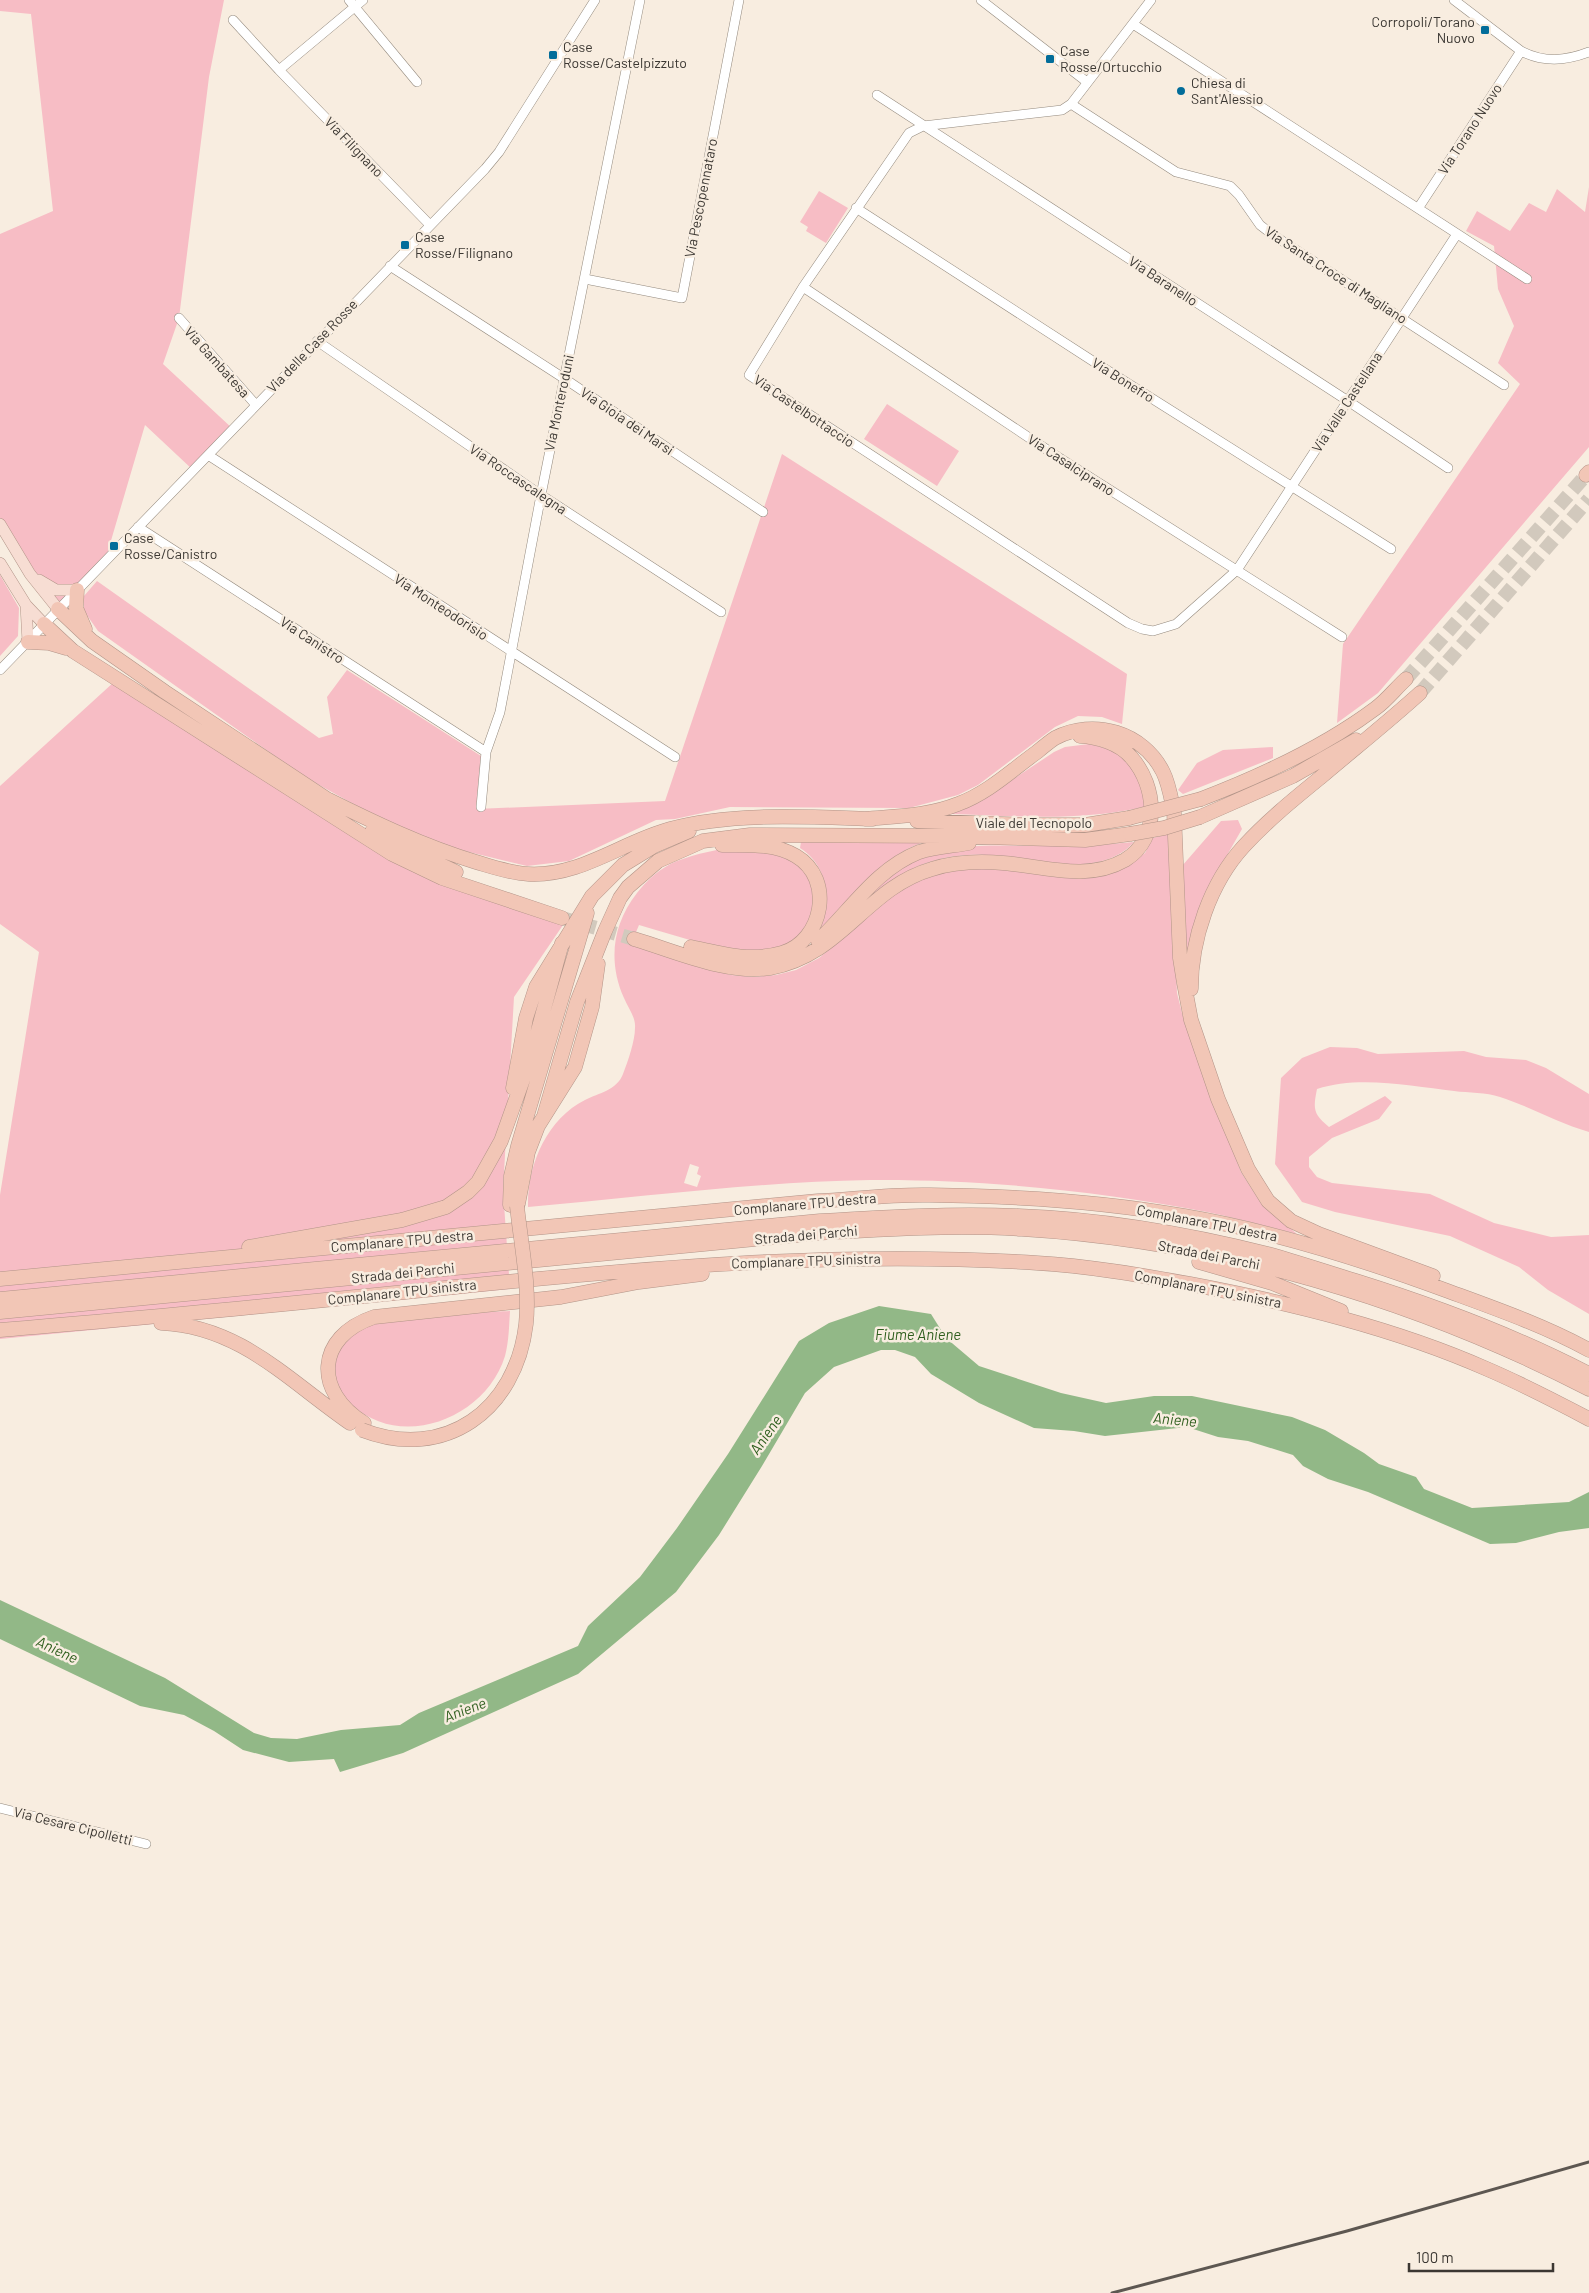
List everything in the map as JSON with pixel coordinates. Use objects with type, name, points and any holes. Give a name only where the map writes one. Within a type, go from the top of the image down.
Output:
[{"type":"highway","points":[[77,590],[78,615],[92,641]]},
{"type":"highway","points":[[44,624],[73,651],[392,854],[442,878],[562,914],[442,868],[394,844],[164,692],[92,641],[58,609]]},
{"type":"highway","points":[[28,642],[49,643],[73,651]]},
{"type":"highway","name":"Viale del Tecnopolo","points":[[715,820],[750,818],[865,819],[1029,826],[1085,824],[1129,818],[1200,799],[1288,761],[1337,734],[1377,707],[1406,679]]},
{"type":"highway","points":[[1191,1020],[1191,977],[1196,938],[1222,877],[1242,847],[1268,821],[1420,693]]},
{"type":"highway","name":"Viale del Tecnopolo","points":[[994,839],[1085,840],[1164,828],[1200,817],[1293,776],[1390,720]]},
{"type":"highway","points":[[865,819],[928,814],[960,804],[992,786],[1054,738],[1072,732],[1098,729],[1118,732],[1140,744],[1152,756],[1163,772],[1174,812],[1180,958],[1191,1020],[1218,1099],[1248,1169],[1268,1201],[1291,1221],[1319,1234],[1424,1272],[1502,1304],[1531,1322]]},
{"type":"highway","points":[[686,848],[724,845],[768,846],[783,850],[800,858],[812,872],[819,887],[820,900],[814,925],[808,936],[800,944],[781,953],[740,958],[634,935],[728,967],[760,969],[786,964],[800,958],[844,930],[892,886],[932,868],[981,862],[1093,872],[1123,861],[1133,854],[1146,837],[1152,813],[1148,789],[1139,768],[1121,748],[1097,738],[1076,736],[1054,738]]},
{"type":"highway","points":[[323,797],[374,822],[438,849],[500,869],[527,874],[547,874],[569,869],[658,832],[715,820]]},
{"type":"highway","points":[[160,1263],[402,1220],[446,1207],[478,1182],[501,1141],[530,1060],[562,943],[592,896],[612,874],[638,855],[654,846],[715,820]]},
{"type":"highway","points":[[514,1206],[528,1152],[544,1116],[575,1067],[592,1007],[602,939],[620,898],[628,887],[647,869],[686,848],[722,837],[769,834],[946,836],[994,839]]},
{"type":"highway","points":[[800,958],[828,931],[857,898],[899,862],[930,849],[994,839]]},
{"type":"highway","points":[[85,1323],[174,1323],[213,1332],[254,1352],[317,1400],[382,1437],[402,1440],[440,1437],[475,1420],[492,1405],[505,1387],[516,1366],[526,1325],[526,1295],[511,1176],[518,1146],[592,896]]},
{"type":"highway","name":"Complanare TPU destra","points":[[0,1279],[818,1201],[927,1195],[1021,1198],[1099,1204],[1185,1216],[1271,1235],[1350,1257],[1531,1322],[1589,1350]]},
{"type":"highway","name":"Strada dei Parchi","points":[[0,1299],[820,1221],[949,1214],[1021,1216],[1136,1228],[1268,1254],[1444,1311],[1487,1327],[1589,1374]]},
{"type":"highway","name":"Strada dei Parchi","points":[[0,1312],[818,1233],[949,1227],[1022,1229],[1094,1235],[1174,1248],[1268,1267],[1415,1312],[1527,1359],[1589,1389]]},
{"type":"highway","points":[[1094,1235],[1127,1248],[1181,1257],[1272,1283],[1441,1351]]},
{"type":"highway","name":"Complanare TPU sinistra","points":[[0,1330],[552,1277],[736,1263],[928,1257],[1042,1263],[1142,1275],[1248,1295],[1331,1316],[1441,1351],[1501,1375],[1589,1419]]},
{"type":"highway","points":[[363,1427],[345,1410],[332,1389],[328,1378],[330,1355],[345,1332],[361,1322],[374,1317],[561,1297],[639,1282],[810,1261]]},
{"type":"main road","points":[[0,524],[30,574],[58,609]]},
{"type":"main road","points":[[0,563],[26,605],[44,624]]},
{"type":"main road","points":[[30,574],[56,590],[77,590]]},
{"type":"main road","points":[[26,605],[28,642]]},
{"type":"street","points":[[279,70],[352,3],[362,0]]},
{"type":"street","name":"Via delle Case Rosse","points":[[0,670],[316,342],[485,170],[499,152],[594,0]]},
{"type":"street","name":"Via Monteroduni","points":[[481,806],[486,752],[500,712],[510,652],[640,0]]},
{"type":"street","name":"Via Pescopennataro","points":[[585,279],[682,298],[739,0]]},
{"type":"street","points":[[981,0],[1087,82]]},
{"type":"street","points":[[923,126],[1062,110],[1071,104],[1151,0]]},
{"type":"street","points":[[1454,0],[1522,51],[1538,58],[1556,60],[1589,52]]},
{"type":"street","points":[[352,3],[417,82]]},
{"type":"street","name":"Via Filignano","points":[[233,20],[430,225]]},
{"type":"street","points":[[1132,24],[1419,207],[1456,234],[1527,279]]},
{"type":"street","name":"Via Torano Nuovo","points":[[1419,207],[1522,51]]},
{"type":"street","name":"Via Baranello","points":[[877,95],[1448,468]]},
{"type":"street","name":"Via Santa Croce di Magliano","points":[[1071,104],[1176,172],[1230,186],[1239,195],[1262,227],[1504,385]]},
{"type":"street","name":"Via Castelbottaccio","points":[[923,126],[909,133],[856,208],[803,287],[750,375],[1128,623],[1142,629],[1154,631],[1180,622],[1237,570]]},
{"type":"street","name":"Via Bonefro","points":[[856,208],[1102,367],[1391,549]]},
{"type":"street","name":"Via Valle Castellana","points":[[1237,570],[1456,234]]},
{"type":"street","name":"Via Gioia dei Marsi","points":[[390,266],[565,379],[763,512]]},
{"type":"street","name":"Via Casalciprano","points":[[803,287],[1058,457],[1342,637]]},
{"type":"street","name":"Via Gambatesa","points":[[179,318],[256,405]]},
{"type":"street","name":"Via Roccascalegna","points":[[316,342],[541,495],[721,612]]},
{"type":"street","name":"Via Monteodorisio","points":[[208,454],[510,652],[675,757]]},
{"type":"street","name":"Via Canistro","points":[[138,527],[486,752]]},
{"type":"street","name":"Via Cesare Cipolletti","points":[[0,1808],[146,1844]]},
{"type":"shaded area","points":[[0,0],[224,0],[209,77],[179,318],[163,364],[233,429],[193,470],[145,425],[105,561],[58,609],[0,524],[0,234],[53,211],[31,14],[0,11]]},
{"type":"shaded area","points":[[1589,187],[1589,447],[1378,693],[1337,723],[1343,644],[1520,384],[1498,363],[1514,326],[1498,289],[1494,246],[1466,231],[1477,211],[1510,231],[1529,203],[1546,212],[1557,189],[1585,212]]},
{"type":"shaded area","points":[[819,191],[848,208],[826,243],[806,231],[808,227],[800,222]]},
{"type":"shaded area","points":[[887,404],[959,451],[937,486],[864,439]]},
{"type":"shaded area","points":[[782,454],[1127,674],[1122,724],[1102,717],[1078,716],[1055,727],[978,785],[958,795],[909,808],[730,807],[675,819],[656,820],[569,861],[527,866],[440,845],[384,821],[303,776],[98,631],[84,611],[84,596],[97,581],[319,738],[333,734],[327,697],[347,670],[481,756],[476,809],[665,801]]},
{"type":"shaded area","points":[[0,575],[19,608],[18,636],[0,656]]},
{"type":"shaded area","points":[[114,682],[439,882],[563,925],[514,997],[503,1190],[510,1289],[0,1339],[0,1195],[39,952],[0,924],[0,786]]},
{"type":"shaded area","points":[[1089,744],[1114,752],[1129,764],[1135,772],[1147,806],[1123,811],[1074,816],[1024,817],[951,814],[988,796],[1054,752],[1065,747]]},
{"type":"shaded area","points":[[1273,747],[1273,758],[1183,794],[1178,790],[1197,763],[1223,750]]},
{"type":"shaded area","points":[[1238,820],[1242,829],[1214,878],[1185,965],[1182,866],[1221,821]]},
{"type":"shaded area","points":[[1170,833],[1177,993],[1182,1013],[1241,1172],[1261,1203],[1297,1234],[1207,1212],[1082,1192],[996,1184],[911,1180],[827,1181],[784,1184],[699,1190],[528,1207],[531,1175],[542,1145],[550,1131],[572,1108],[612,1087],[623,1074],[633,1045],[635,1024],[619,984],[614,957],[615,944],[622,918],[629,905],[650,879],[665,867],[700,854],[739,848],[754,849],[782,856],[795,863],[805,872],[812,883],[815,896],[813,913],[808,925],[801,934],[780,947],[755,952],[731,952],[639,925],[631,944],[731,975],[754,977],[776,975],[796,970],[819,958],[899,890],[923,877],[955,869],[1124,868],[1145,853],[1153,838]],"holes":[[[690,1164],[699,1167],[697,1174],[701,1176],[697,1187],[684,1183]]]},
{"type":"shaded area","points":[[801,842],[921,843],[891,859],[878,870],[853,894],[819,933],[825,909],[825,886],[817,865],[800,848]]},
{"type":"shaded area","points":[[1134,842],[1119,854],[1102,861],[1083,864],[1064,864],[1003,856],[979,855],[939,859],[900,875],[853,911],[900,869],[918,858],[945,849],[978,846],[1077,846]]},
{"type":"shaded area","points":[[1330,1047],[1357,1048],[1378,1054],[1464,1051],[1486,1057],[1526,1060],[1546,1068],[1589,1094],[1589,1132],[1489,1094],[1403,1084],[1367,1082],[1333,1085],[1317,1089],[1315,1106],[1317,1115],[1329,1127],[1385,1096],[1392,1102],[1379,1119],[1332,1138],[1309,1157],[1309,1167],[1317,1177],[1332,1183],[1430,1194],[1494,1223],[1551,1237],[1589,1235],[1589,1314],[1548,1290],[1519,1267],[1450,1236],[1335,1212],[1302,1202],[1275,1164],[1281,1078],[1302,1058]]},
{"type":"shaded area","points":[[510,1311],[509,1334],[505,1356],[495,1378],[480,1396],[461,1411],[440,1421],[417,1426],[394,1425],[372,1419],[352,1405],[338,1387],[335,1376],[337,1354],[344,1341],[356,1330],[368,1325],[407,1317]]},
{"type":"water","name":"Fiume Aniene","points":[[879,1306],[931,1314],[946,1338],[979,1366],[1061,1393],[1106,1403],[1154,1396],[1192,1396],[1292,1417],[1325,1430],[1379,1464],[1416,1477],[1424,1489],[1472,1508],[1569,1502],[1589,1492],[1589,1528],[1559,1532],[1516,1543],[1490,1544],[1368,1492],[1328,1479],[1303,1466],[1293,1455],[1248,1441],[1218,1437],[1187,1427],[1105,1436],[1034,1428],[979,1403],[931,1374],[915,1357],[895,1350],[881,1350],[834,1367],[805,1393],[719,1535],[676,1592],[578,1674],[403,1753],[340,1772],[334,1759],[289,1762],[243,1750],[214,1731],[184,1715],[140,1706],[0,1639],[0,1600],[165,1678],[254,1733],[271,1738],[297,1739],[341,1730],[400,1725],[419,1713],[578,1646],[588,1626],[640,1577],[677,1528],[728,1454],[799,1341],[829,1323]]},
{"type":"tunnel","points":[[1406,679],[1586,475]]},
{"type":"tunnel","points":[[1420,693],[1589,499]]},
{"type":"tunnel","points":[[562,918],[634,939]]},
{"type":"railway","points":[[1112,2293],[1347,2231],[1589,2162]]},
{"type":"place","name":"Corropoli/Torano Nuovo","points":[[1485,30]]},
{"type":"place","name":"Case Rosse/Castelpizzuto","points":[[553,55]]},
{"type":"place","name":"Case Rosse/Ortucchio","points":[[1050,59]]},
{"type":"place","name":"Chiesa di Sant'Alessio","points":[[1181,91]]},
{"type":"place","name":"Case Rosse/Filignano","points":[[405,245]]},
{"type":"place","name":"Case Rosse/Canistro","points":[[114,546]]},
{"type":"water label","name":"Aniene","points":[[1175,1420]]},
{"type":"water label","name":"Aniene","points":[[766,1435]]},
{"type":"water label","name":"Aniene","points":[[57,1650]]},
{"type":"water label","name":"Aniene","points":[[465,1710]]}]
